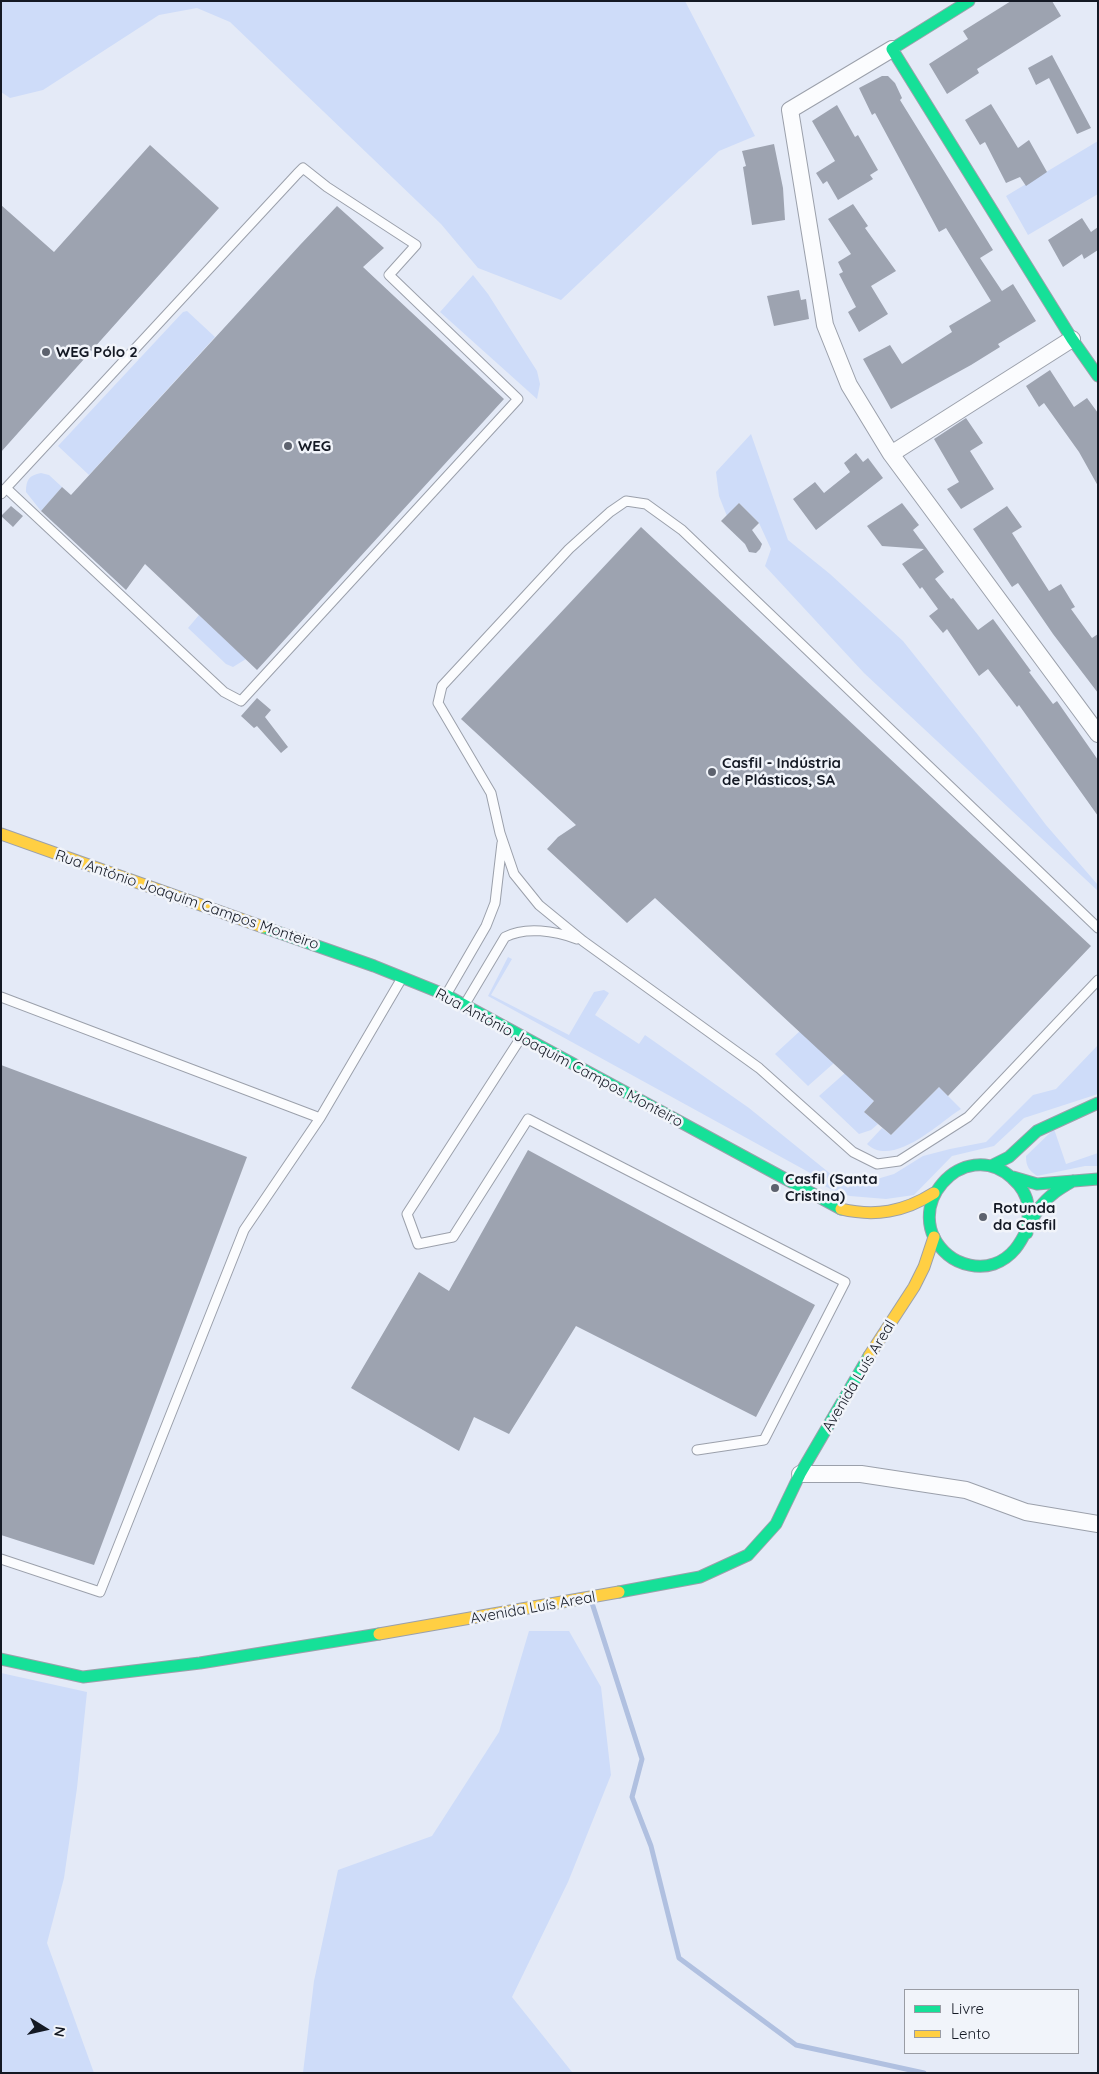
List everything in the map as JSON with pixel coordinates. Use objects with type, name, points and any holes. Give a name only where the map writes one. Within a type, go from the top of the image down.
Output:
[{"type":"street","points":[[969,1],[790,110],[825,325],[849,385],[891,454],[1098,734]]},
{"type":"street","points":[[892,49],[1072,339],[1098,376]]},
{"type":"street","points":[[891,454],[1072,339]]},
{"type":"street","name":"Rua António Joaquim Campos Monteiro","points":[[1,834],[374,966],[446,995],[828,1204],[852,1212],[882,1213],[909,1208],[934,1193]]},
{"type":"street","points":[[991,1166],[1009,1157],[1037,1131],[1098,1103]]},
{"type":"street","points":[[974,1266],[950,1257],[941,1248],[933,1234],[929,1219],[934,1193],[944,1179],[958,1170],[975,1165],[991,1166],[1003,1170],[1012,1177],[1023,1188],[1029,1203],[1030,1218],[1027,1234]]},
{"type":"street","points":[[1012,1177],[1037,1184],[1098,1179]]},
{"type":"street","points":[[951,1270],[991,1265],[1006,1259],[1019,1248],[1036,1214],[1044,1203],[1061,1187],[1073,1181]]},
{"type":"street","name":"Rua António Joaquim Campos Monteiro","points":[[882,1213],[911,1223],[933,1234]]},
{"type":"street","name":"Avenida Luís Areal","points":[[1,1659],[83,1677],[200,1663],[608,1595],[700,1577],[748,1556],[776,1524],[800,1474],[868,1358],[914,1288],[924,1267],[933,1234]]},
{"type":"street","name":"Avenida Luís Areal","points":[[914,1288],[932,1273]]},
{"type":"street","points":[[800,1474],[862,1474],[966,1490],[1026,1512],[1098,1524]]},
{"type":"lane","points":[[302,168],[327,187],[416,245],[389,275],[518,399],[241,701],[224,692],[4,491],[302,168]]},
{"type":"lane","points":[[1098,928],[689,537],[646,504],[626,502],[610,512],[569,548],[442,686],[438,703],[491,793],[502,840],[514,874],[538,905],[583,941],[759,1068],[854,1152],[877,1164],[899,1161],[968,1116],[1098,980]]},
{"type":"lane","points":[[446,995],[486,926],[495,903],[502,840]]},
{"type":"lane","points":[[465,1005],[505,937],[514,932],[534,931],[560,934],[583,941]]},
{"type":"lane","points":[[1,1559],[100,1592],[244,1230],[320,1118],[402,977]]},
{"type":"lane","points":[[1,997],[320,1118]]},
{"type":"lane","points":[[522,1036],[407,1214],[418,1244],[453,1237],[528,1119],[845,1282],[764,1440],[697,1450]]},
{"type":"shaded area","points":[[1,1],[685,1],[755,136],[719,151],[561,300],[478,268],[441,224],[230,22],[197,8],[159,15],[43,90],[10,98],[1,92]]},
{"type":"shaded area","points":[[1098,141],[1098,194],[1028,235],[1006,196]]},
{"type":"shaded area","points":[[473,275],[488,294],[537,371],[540,384],[537,399],[440,312]]},
{"type":"shaded area","points":[[187,311],[215,337],[89,475],[58,446],[183,312]]},
{"type":"shaded area","points":[[751,434],[788,540],[830,574],[903,641],[978,735],[1046,825],[1098,885],[1098,891],[864,673],[765,566],[771,549],[759,523],[739,503],[727,516],[719,496],[716,472]]},
{"type":"shaded area","points":[[41,473],[49,475],[62,487],[41,511],[26,492],[29,479]]},
{"type":"shaded area","points":[[199,615],[246,659],[233,667],[226,664],[188,628]]},
{"type":"shaded area","points":[[508,957],[512,959],[491,995],[569,1035],[594,992],[604,990],[609,993],[595,1015],[639,1044],[645,1035],[749,1108],[848,1188],[859,1176],[877,1179],[894,1174],[923,1156],[986,1142],[1033,1095],[1056,1089],[1098,1045],[1098,1094],[1024,1118],[994,1146],[952,1156],[914,1195],[886,1199],[850,1196],[836,1192],[823,1185],[823,1180],[488,996]]},
{"type":"shaded area","points":[[800,1031],[834,1063],[808,1086],[775,1054]]},
{"type":"shaded area","points":[[845,1073],[874,1101],[864,1112],[878,1124],[871,1130],[859,1134],[819,1096]]},
{"type":"shaded area","points":[[939,1087],[961,1109],[912,1143],[900,1148],[888,1151],[877,1150],[867,1144],[882,1128],[891,1135]]},
{"type":"shaded area","points":[[1054,1129],[1066,1164],[1098,1153],[1098,1166],[1085,1166],[1037,1176],[1034,1174],[1027,1166],[1026,1156]]},
{"type":"shaded area","points":[[529,1631],[569,1631],[601,1687],[611,1775],[568,1882],[512,1997],[572,2072],[575,2073],[303,2073],[314,1981],[338,1870],[432,1836],[499,1732]]},
{"type":"shaded area","points":[[1,1673],[87,1692],[77,1788],[64,1878],[47,1943],[94,2073],[1,2073]]},
{"type":"building","points":[[1011,1],[1052,1],[1061,16],[977,69],[979,73],[947,94],[929,64],[968,39],[963,31]]},
{"type":"building","points":[[1052,55],[1091,128],[1077,134],[1049,78],[1036,85],[1028,68]]},
{"type":"building","points":[[882,76],[888,76],[895,83],[902,98],[900,100],[993,250],[980,258],[1002,291],[1013,284],[1036,321],[998,344],[1000,347],[971,365],[891,409],[863,359],[890,345],[902,364],[952,332],[949,326],[991,301],[946,228],[939,232],[875,113],[872,115],[859,88]]},
{"type":"building","points":[[991,104],[1018,148],[1029,140],[1047,172],[1026,186],[1020,177],[1006,183],[985,142],[980,145],[965,120]]},
{"type":"building","points":[[837,105],[855,137],[858,135],[878,170],[870,175],[873,179],[838,200],[827,181],[823,184],[816,173],[835,161],[812,121]]},
{"type":"building","points":[[774,144],[783,188],[785,220],[752,225],[743,167],[746,166],[742,151]]},
{"type":"building","name":"WEG Pólo 2","points":[[150,145],[219,208],[1,452],[1,205],[54,252]]},
{"type":"building","points":[[853,204],[868,226],[865,228],[896,271],[871,286],[888,314],[859,332],[848,312],[856,307],[839,274],[843,272],[838,262],[851,254],[828,219]]},
{"type":"building","name":"WEG","points":[[337,206],[384,248],[363,267],[504,399],[257,670],[145,564],[126,590],[41,511],[62,487],[71,495]]},
{"type":"building","points":[[1082,218],[1091,232],[1098,227],[1098,250],[1084,259],[1082,254],[1063,267],[1048,240]]},
{"type":"building","points":[[799,290],[801,300],[806,299],[809,319],[774,326],[767,296]]},
{"type":"building","points":[[1050,370],[1074,407],[1087,398],[1098,413],[1098,486],[1079,452],[1044,403],[1039,407],[1026,386]]},
{"type":"building","points":[[966,418],[983,443],[970,451],[994,489],[961,509],[947,489],[959,482],[934,439]]},
{"type":"building","points":[[856,453],[863,462],[868,458],[883,478],[816,530],[793,499],[815,482],[824,493],[850,472],[844,463]]},
{"type":"building","points":[[739,503],[759,523],[752,530],[762,544],[756,553],[749,552],[745,544],[721,521]]},
{"type":"building","points":[[902,503],[919,525],[913,530],[944,572],[935,579],[951,599],[953,598],[978,630],[993,619],[1031,671],[1029,672],[1053,704],[1057,701],[1098,760],[1098,816],[1019,705],[1017,707],[988,669],[979,676],[947,629],[943,633],[929,616],[938,609],[922,587],[920,589],[902,564],[924,549],[882,546],[867,526]]},
{"type":"building","points":[[11,506],[23,516],[13,527],[1,516]]},
{"type":"building","points":[[1007,506],[1022,527],[1012,533],[1049,591],[1061,584],[1075,607],[1071,609],[1092,638],[1098,634],[1098,693],[1053,634],[1018,583],[1012,587],[973,529]]},
{"type":"building","name":"Casfil - Indústria de Plásticos, SA","points":[[641,527],[1091,946],[948,1096],[939,1087],[891,1135],[864,1112],[874,1101],[655,898],[627,923],[547,849],[558,837],[576,825],[461,719]]},
{"type":"building","points":[[257,698],[271,710],[265,717],[288,747],[281,753],[257,726],[254,728],[241,716]]},
{"type":"building","points":[[1,1065],[247,1157],[94,1565],[1,1535]]},
{"type":"building","points":[[528,1150],[815,1305],[756,1417],[576,1326],[509,1434],[474,1417],[459,1451],[351,1388],[419,1272],[449,1291]]},
{"type":"waterway","points":[[592,1603],[642,1759],[632,1797],[651,1846],[679,1958],[796,2045],[924,2073]]},
{"type":"traffic: fast","points":[[969,1],[892,49],[1072,339],[1098,376]]},
{"type":"traffic: fast","points":[[263,927],[374,966],[446,995],[841,1209]]},
{"type":"traffic: fast","points":[[991,1166],[1009,1157],[1037,1131],[1098,1103]]},
{"type":"traffic: fast","points":[[1027,1233],[1027,1230],[1027,1227],[1028,1216],[1028,1209],[1025,1194],[1012,1178],[993,1167],[974,1165],[957,1171],[942,1183],[933,1199],[929,1218],[934,1237],[948,1255],[970,1265],[982,1266],[994,1264],[1011,1254],[1022,1239],[1026,1231],[1030,1223],[1035,1215],[1047,1199],[1073,1181]]},
{"type":"traffic: fast","points":[[1013,1177],[1037,1184],[1098,1179]]},
{"type":"traffic: fast","points":[[619,1592],[700,1577],[748,1555],[776,1524],[800,1474],[869,1356]]},
{"type":"traffic: fast","points":[[1,1659],[83,1677],[200,1663],[379,1634]]},
{"type":"traffic: slow","points":[[1,834],[263,927]]},
{"type":"traffic: slow","points":[[841,1209],[866,1213],[889,1211],[912,1205],[934,1193]]},
{"type":"traffic: slow","points":[[869,1356],[914,1287],[924,1267],[934,1237]]},
{"type":"traffic: slow","points":[[379,1634],[619,1592]]},
{"type":"place","name":"WEG Pólo 2","points":[[46,352]]},
{"type":"place","name":"WEG","points":[[288,446]]},
{"type":"place","name":"Casfil - Indústria de Plásticos, SA","points":[[712,772]]},
{"type":"place","name":"Casfil (Santa Cristina)","points":[[775,1188]]},
{"type":"place","name":"Rotunda da Casfil","points":[[983,1217]]}]
